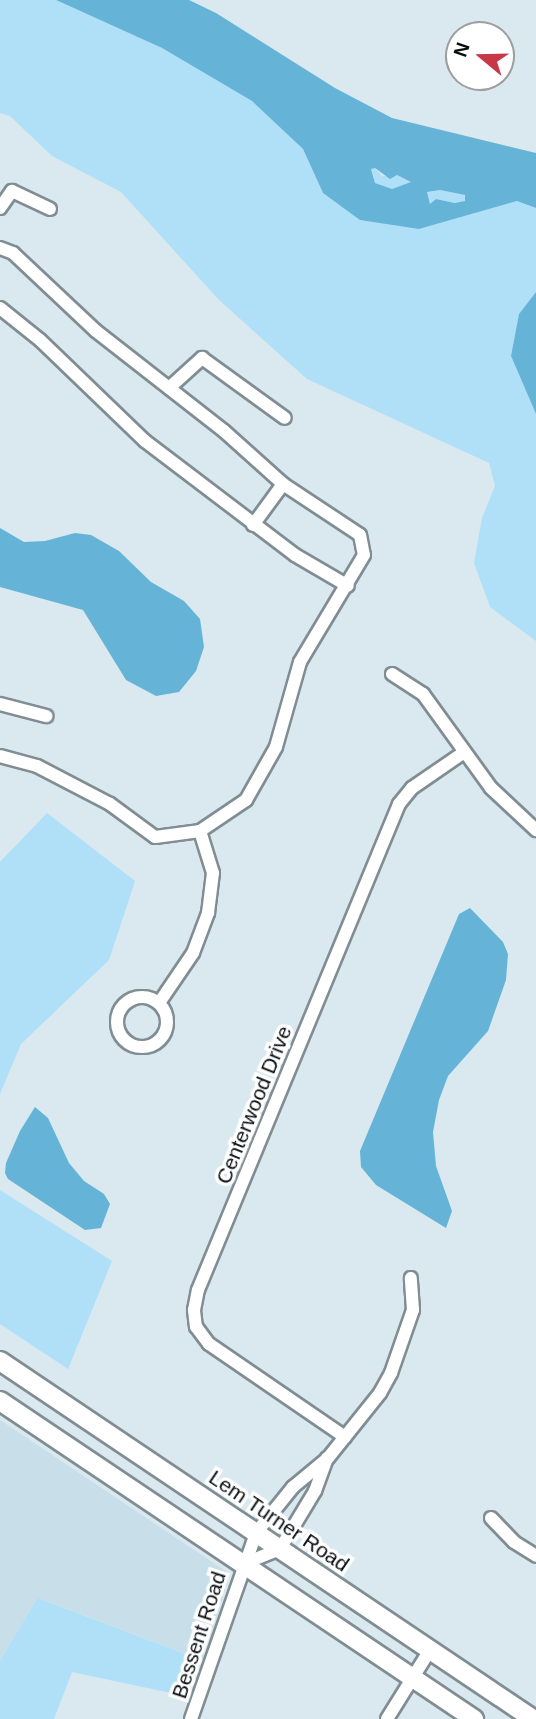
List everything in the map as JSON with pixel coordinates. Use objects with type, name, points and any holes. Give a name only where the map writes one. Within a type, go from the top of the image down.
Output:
[{"type":"main road","name":"Lem Turner Road","points":[[0,1361],[533,1719]]},
{"type":"main road","points":[[0,1401],[474,1719]]},
{"type":"street","points":[[0,208],[12,191],[50,209]]},
{"type":"street","points":[[0,248],[13,253],[96,331],[225,432],[283,484],[360,536],[365,555],[300,662],[276,747],[246,800],[200,831],[155,837],[110,804],[37,766],[0,756]]},
{"type":"street","points":[[0,308],[40,340],[145,441],[253,525],[295,555],[348,586]]},
{"type":"street","points":[[169,388],[202,358],[285,418]]},
{"type":"street","points":[[253,525],[283,484]]},
{"type":"street","points":[[392,674],[423,694],[491,788],[536,830]]},
{"type":"street","points":[[0,704],[47,716]]},
{"type":"street","name":"Centerwood Drive","points":[[345,1437],[209,1344],[196,1327],[194,1310],[198,1290],[400,804],[412,788],[463,752]]},
{"type":"street","points":[[159,1003],[193,953],[208,913],[213,873],[200,831]]},
{"type":"street","points":[[137,997],[159,1003],[168,1018],[165,1035],[159,1042],[143,1048],[127,1043],[118,1028],[119,1012],[123,1005],[137,997]]},
{"type":"street","name":"Bessent Road","points":[[191,1719],[256,1533],[293,1487],[327,1458],[345,1437],[391,1373],[413,1310],[411,1278]]},
{"type":"street","name":"Bessent Road","points":[[243,1564],[280,1549],[315,1491],[327,1458]]},
{"type":"street","points":[[491,1518],[514,1542],[536,1556]]},
{"type":"street","points":[[387,1719],[415,1679],[430,1650]]},
{"type":"shaded area","points":[[0,0],[56,0],[162,48],[252,101],[303,149],[323,193],[419,229],[517,201],[536,208],[536,292],[519,314],[511,356],[536,414],[536,641],[490,607],[474,563],[482,518],[495,486],[489,463],[307,379],[219,300],[121,192],[52,156],[10,116],[0,113]]},
{"type":"shaded area","points":[[56,0],[189,0],[216,13],[335,88],[392,118],[536,153],[536,208],[517,201],[419,229],[360,220],[323,193],[303,149],[252,101],[162,48]],"holes":[[[375,168],[390,179],[397,175],[411,182],[392,189],[375,183],[371,169]],[[440,190],[465,195],[465,201],[455,203],[436,199],[430,204],[427,192]]]},
{"type":"shaded area","points":[[371,168],[375,168],[382,176],[397,175],[412,182],[392,189],[375,183]]},
{"type":"shaded area","points":[[440,190],[465,195],[465,202],[436,199],[430,205],[427,192]]},
{"type":"shaded area","points":[[536,292],[536,414],[511,356],[519,314]]},
{"type":"shaded area","points":[[0,528],[24,542],[45,541],[75,533],[91,535],[119,551],[151,582],[184,601],[200,619],[204,647],[196,671],[179,692],[156,696],[126,680],[83,610],[0,587]]},
{"type":"shaded area","points":[[47,813],[135,881],[109,960],[21,1044],[0,1094],[0,862]]},
{"type":"shaded area","points":[[470,908],[503,942],[508,954],[506,980],[488,1031],[448,1076],[439,1100],[433,1132],[436,1166],[452,1211],[446,1228],[376,1185],[361,1167],[360,1151],[459,914]]},
{"type":"shaded area","points":[[35,1107],[48,1118],[69,1163],[84,1181],[104,1194],[110,1204],[101,1228],[85,1230],[8,1179],[5,1173],[6,1163],[20,1131]]},
{"type":"shaded area","points":[[0,1190],[112,1261],[68,1369],[0,1324]]},
{"type":"shaded area","points":[[0,1420],[230,1574],[204,1661],[39,1598],[0,1661]]},
{"type":"shaded area","points":[[38,1598],[193,1657],[171,1693],[72,1672],[54,1719],[0,1719],[0,1661]]}]
